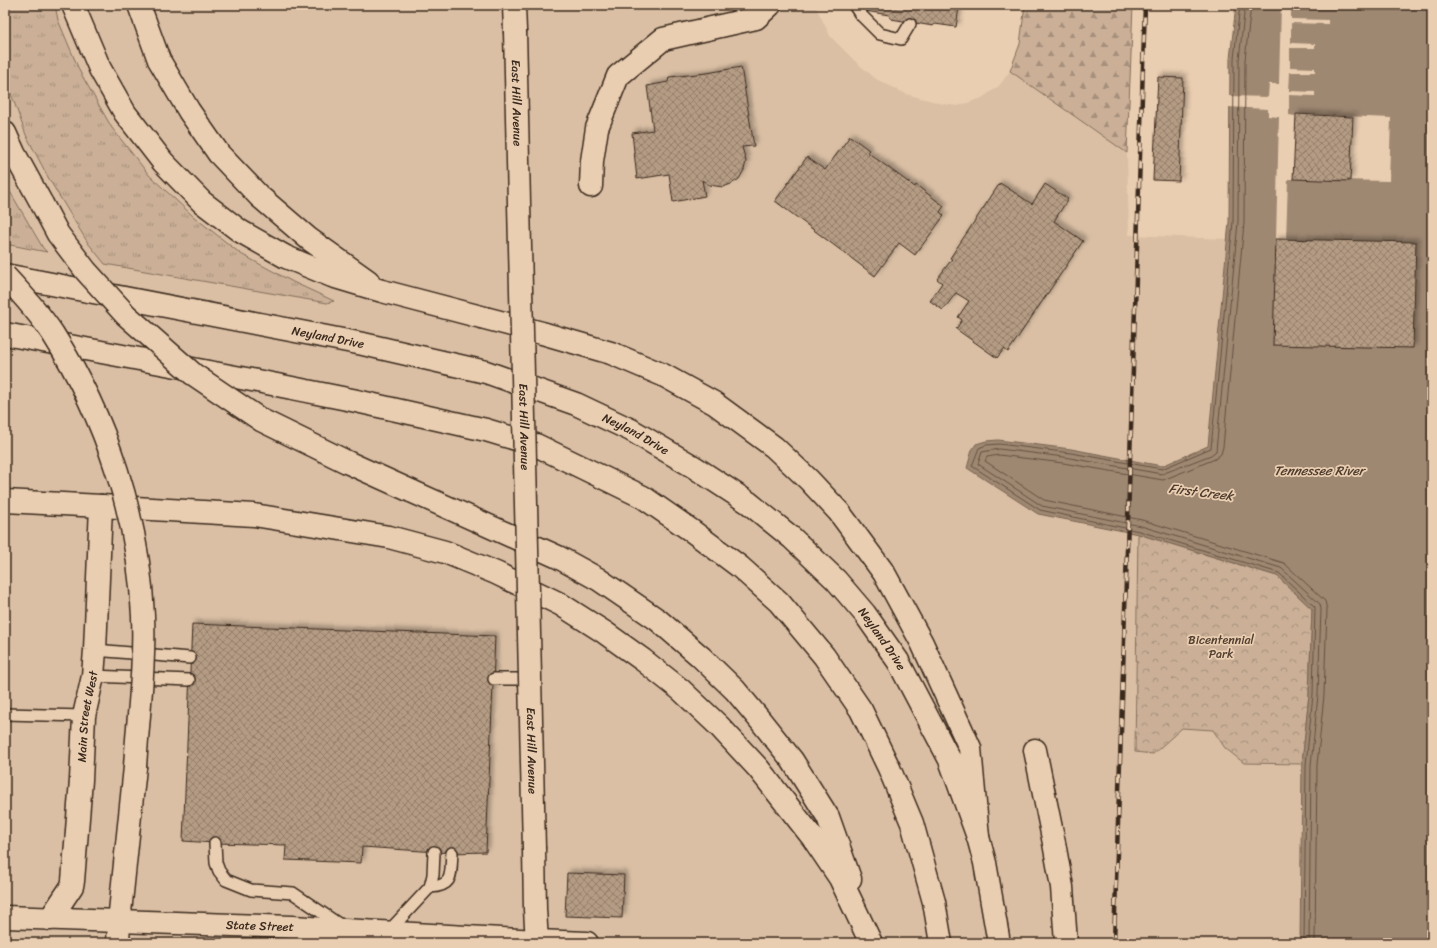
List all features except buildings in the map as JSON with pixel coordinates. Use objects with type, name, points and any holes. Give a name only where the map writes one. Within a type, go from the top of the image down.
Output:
[{"type":"main road","points":[[73,5],[100,70],[126,113],[163,162],[202,202],[240,231],[286,257],[332,276],[610,353],[663,375],[714,403],[774,447],[809,480],[839,512],[884,573],[922,643],[970,748],[978,837]]},
{"type":"main road","points":[[139,5],[159,60],[189,111],[220,154],[259,196],[309,239],[382,291]]},
{"type":"main road","name":"East Hill Avenue","points":[[514,5],[537,942]]},
{"type":"main road","points":[[591,186],[592,161],[597,128],[618,76],[663,39],[756,18],[770,5]]},
{"type":"main road","points":[[5,133],[17,159],[58,234],[86,271],[126,315],[193,374],[261,420],[349,463],[558,557],[598,579],[658,620],[701,657],[735,690],[792,760],[828,817],[872,943]]},
{"type":"main road","points":[[5,275],[29,301],[53,334],[77,377],[96,417],[123,490],[132,523],[138,561],[143,616],[141,684],[118,943]]},
{"type":"main road","name":"Neyland Drive","points":[[5,275],[363,344],[486,372],[576,404],[632,430],[750,503],[792,538],[836,580],[865,614],[898,661],[950,760],[978,837],[985,863],[999,943]]},
{"type":"main road","points":[[5,334],[264,382],[359,401],[486,430],[536,446],[643,497],[710,544],[740,567],[780,602],[824,656],[861,710],[889,768],[912,823],[934,902],[941,943]]},
{"type":"main road","points":[[5,501],[254,515],[389,537],[445,552],[496,573],[560,604],[604,632],[681,690],[719,726],[758,768],[813,838],[840,878],[872,943]]},
{"type":"main road","name":"Main Street West","points":[[50,919],[72,886],[73,881],[81,780],[84,716],[93,676],[95,650],[101,506]]},
{"type":"main road","points":[[1035,750],[1062,887],[1066,943]]},
{"type":"main road","name":"State Street","points":[[5,917],[292,927],[537,942],[587,943]]},
{"type":"lane","points":[[854,5],[860,14],[880,34],[901,39],[910,24]]},
{"type":"lane","points":[[95,650],[190,658]]},
{"type":"lane","points":[[93,676],[189,680]]},
{"type":"lane","points":[[494,679],[530,678]]},
{"type":"lane","points":[[5,714],[84,716]]},
{"type":"lane","points":[[215,844],[216,863],[219,871],[226,880],[251,890],[293,893],[348,930]]},
{"type":"lane","points":[[388,932],[430,887],[433,875],[434,852]]},
{"type":"lane","points":[[430,887],[440,886],[447,883],[450,877],[452,853]]},
{"type":"shaded area","points":[[5,5],[815,5],[830,36],[856,62],[876,79],[906,94],[943,104],[958,106],[982,98],[999,86],[1010,71],[1127,153],[1129,235],[1227,239],[1208,446],[1162,466],[1065,448],[1040,445],[972,450],[967,468],[1038,514],[1138,534],[1135,751],[1153,754],[1182,728],[1213,730],[1225,748],[1244,763],[1302,764],[1300,943],[5,943]]},
{"type":"green space","points":[[5,5],[55,5],[58,20],[80,72],[112,128],[149,175],[193,216],[241,254],[293,282],[334,301],[327,303],[105,264],[88,243],[72,217],[49,179],[26,135],[5,77]]},
{"type":"green space","points":[[1025,5],[1133,5],[1127,153],[1010,71],[1020,44]]},
{"type":"green space","points":[[5,183],[43,248],[47,252],[5,244]]},
{"type":"green space","name":"Bicentennial Park","points":[[1138,534],[1277,576],[1312,609],[1309,694],[1302,764],[1244,763],[1225,748],[1213,730],[1182,728],[1153,754],[1135,752]]},
{"type":"water","name":"Tennessee River","points":[[1236,5],[1432,5],[1432,943],[1300,943],[1302,764],[1309,694],[1312,609],[1277,576],[1138,534],[1038,514],[967,468],[972,450],[976,444],[986,441],[998,440],[1071,449],[1162,466],[1208,446],[1229,222],[1230,59]]},
{"type":"pier","points":[[1281,5],[1291,5],[1291,19],[1328,20],[1328,24],[1291,23],[1291,43],[1315,44],[1315,48],[1290,48],[1290,67],[1315,68],[1315,72],[1290,72],[1289,91],[1315,92],[1315,96],[1289,95],[1289,115],[1295,116],[1296,114],[1391,118],[1389,181],[1288,179],[1286,240],[1276,239],[1279,117],[1268,116],[1268,109],[1228,107],[1228,96],[1268,97],[1269,84],[1279,84]]},
{"type":"railway","points":[[1114,943],[1145,5]]},
{"type":"water label","name":"First Creek","points":[[1201,492]]}]
